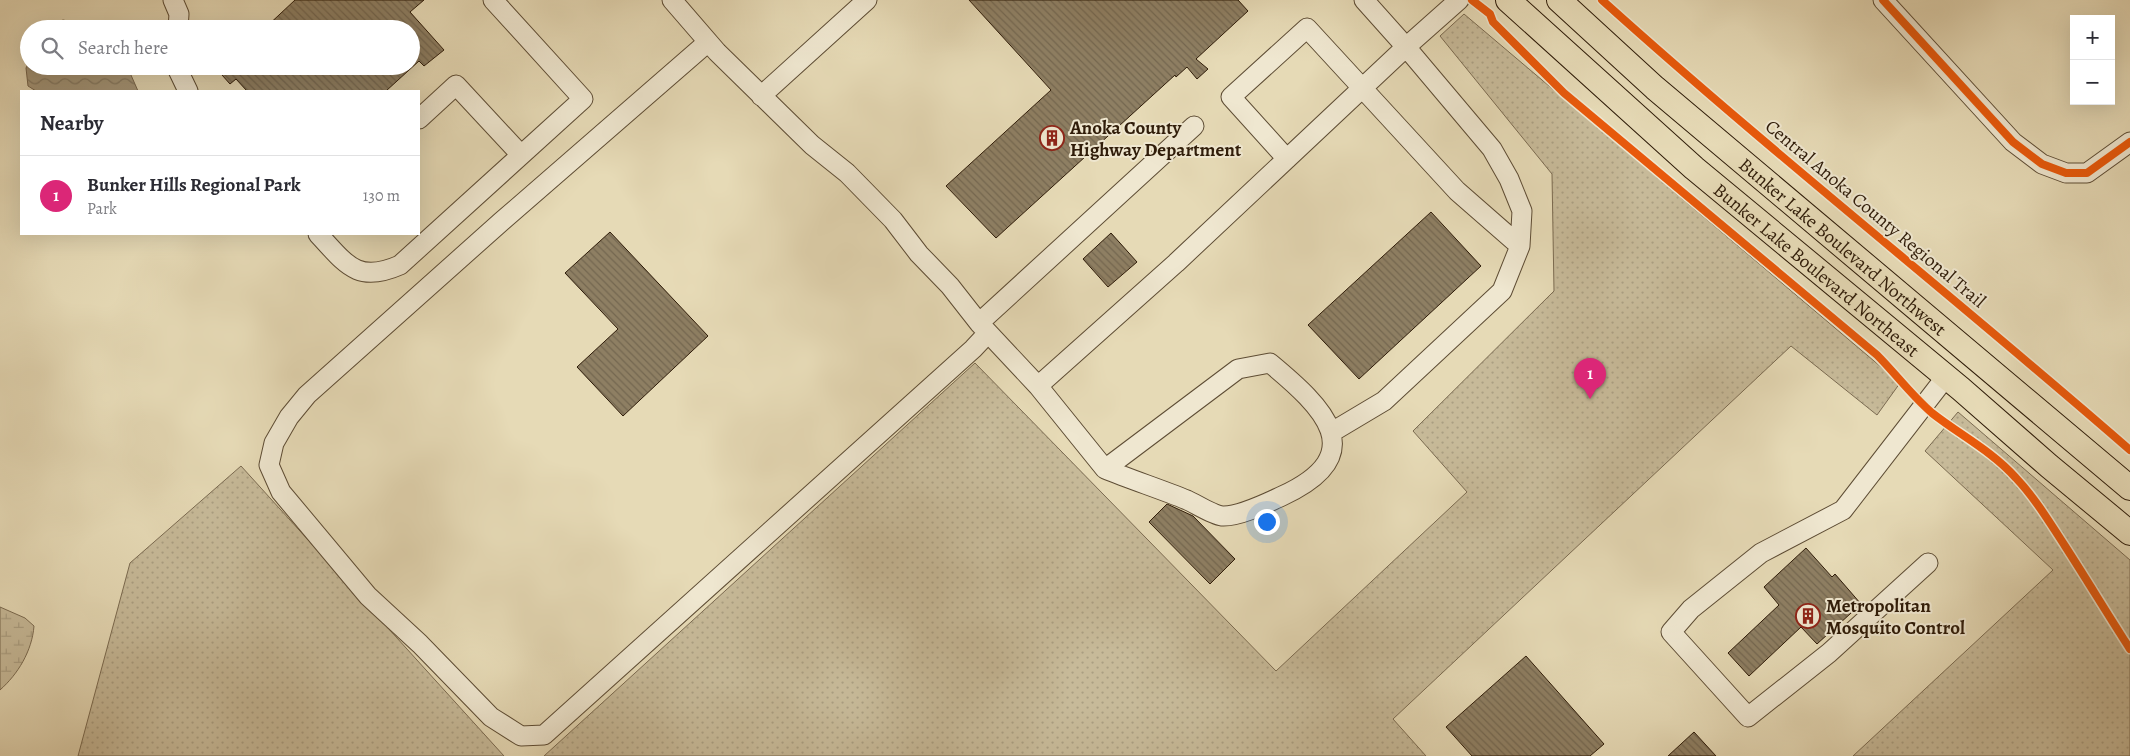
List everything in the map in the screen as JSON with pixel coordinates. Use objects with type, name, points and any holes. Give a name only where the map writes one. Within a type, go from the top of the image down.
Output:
[{"type":"main road","name":"Bunker Lake Boulevard Northeast","points":[[1508,0],[1694,168],[1945,378],[1961,389],[2130,534]]},
{"type":"main road","name":"Bunker Lake Boulevard Northwest","points":[[1559,0],[1655,88],[2130,488]]},
{"type":"street","points":[[173,0],[179,14],[179,20]]},
{"type":"street","points":[[319,235],[348,266],[367,273],[385,272],[400,265],[583,99],[493,0]]},
{"type":"street","points":[[672,0],[708,42],[761,96],[812,145],[847,173],[893,220],[919,254],[950,286],[984,328],[1038,386],[1105,469],[1186,500],[1221,516],[1252,510],[1296,489],[1318,473],[1325,467],[1333,448],[1332,432],[1321,410],[1300,388],[1270,363],[1238,369],[1105,469]]},
{"type":"street","points":[[761,96],[867,0]]},
{"type":"street","points":[[1332,432],[1384,402],[1502,291],[1520,246],[1522,211],[1510,178],[1492,149],[1364,0]]},
{"type":"street","points":[[1038,386],[1176,263],[1406,47],[1459,0]]},
{"type":"street","points":[[1883,0],[2013,142],[2042,164],[2066,173],[2087,173],[2130,142]]},
{"type":"street","points":[[1287,159],[1230,98],[1307,28],[1457,191],[1520,246]]},
{"type":"street","points":[[708,42],[502,221],[308,395],[289,417],[274,443],[270,465],[281,492],[368,596],[420,644],[491,717],[521,736],[544,735],[973,349],[984,328],[1194,126]]},
{"type":"street","points":[[180,75],[188,90]]},
{"type":"street","points":[[420,118],[456,85],[521,155]]},
{"type":"street","points":[[1928,563],[1829,653],[1748,717],[1670,632],[1691,609],[1761,553],[1843,510],[1945,378]]},
{"type":"green space","points":[[1464,14],[1900,383],[1877,415],[1791,346],[1393,719],[1426,756],[544,756],[975,363],[1276,671],[1467,492],[1413,431],[1554,291],[1552,174],[1440,36]]},
{"type":"green space","points":[[1958,412],[2130,560],[2130,756],[1853,756],[2053,570],[1925,451]]},
{"type":"green space","points":[[241,466],[504,756],[78,756],[130,563]]},
{"type":"green space","points":[[0,607],[25,618],[34,626],[33,635],[23,661],[13,677],[0,690]]},
{"type":"water","points":[[27,75],[131,75],[138,90],[34,90],[28,86]]},
{"type":"building","points":[[295,0],[424,0],[410,12],[417,20],[274,20]]},
{"type":"building","name":"Anoka County Highway Department","points":[[969,0],[1238,0],[1248,11],[1196,59],[1208,69],[1197,79],[1187,67],[1176,77],[1175,75],[996,238],[946,186],[1051,90]]},
{"type":"building","points":[[420,23],[444,50],[424,66],[420,62]]},
{"type":"building","points":[[222,75],[404,75],[387,90],[246,90],[236,79],[230,84]]},
{"type":"building","points":[[1431,212],[1481,266],[1359,379],[1308,325]]},
{"type":"building","points":[[610,232],[708,336],[623,416],[577,367],[618,329],[565,273]]},
{"type":"building","points":[[1111,233],[1137,262],[1108,287],[1083,259]]},
{"type":"building","points":[[1167,504],[1193,516],[1235,559],[1210,584],[1149,522]]},
{"type":"building","name":"Metropolitan Mosquito Control","points":[[1806,548],[1832,577],[1835,574],[1861,604],[1817,644],[1801,627],[1749,676],[1728,653],[1779,605],[1764,587]]},
{"type":"building","points":[[1526,656],[1604,744],[1590,756],[1472,756],[1446,727]]},
{"type":"building","points":[[1694,732],[1716,756],[1668,756]]},
{"type":"cycle path","points":[[1472,0],[1490,14],[1493,22],[1564,93],[1877,355],[1932,413],[2007,468],[2042,511],[2130,649]]},
{"type":"cycle path","name":"Central Anoka County Regional Trail","points":[[1602,0],[1667,58],[2130,450]]},
{"type":"cycle path","points":[[1883,0],[2013,142],[2042,164],[2066,173],[2087,173],[2130,142]]},
{"type":"place","name":"Anoka County Highway Department","points":[[1052,138]]},
{"type":"place","name":"Bunker Hills Regional Park","points":[[1590,399]]},
{"type":"place","name":"Metropolitan Mosquito Control","points":[[1808,616]]}]
